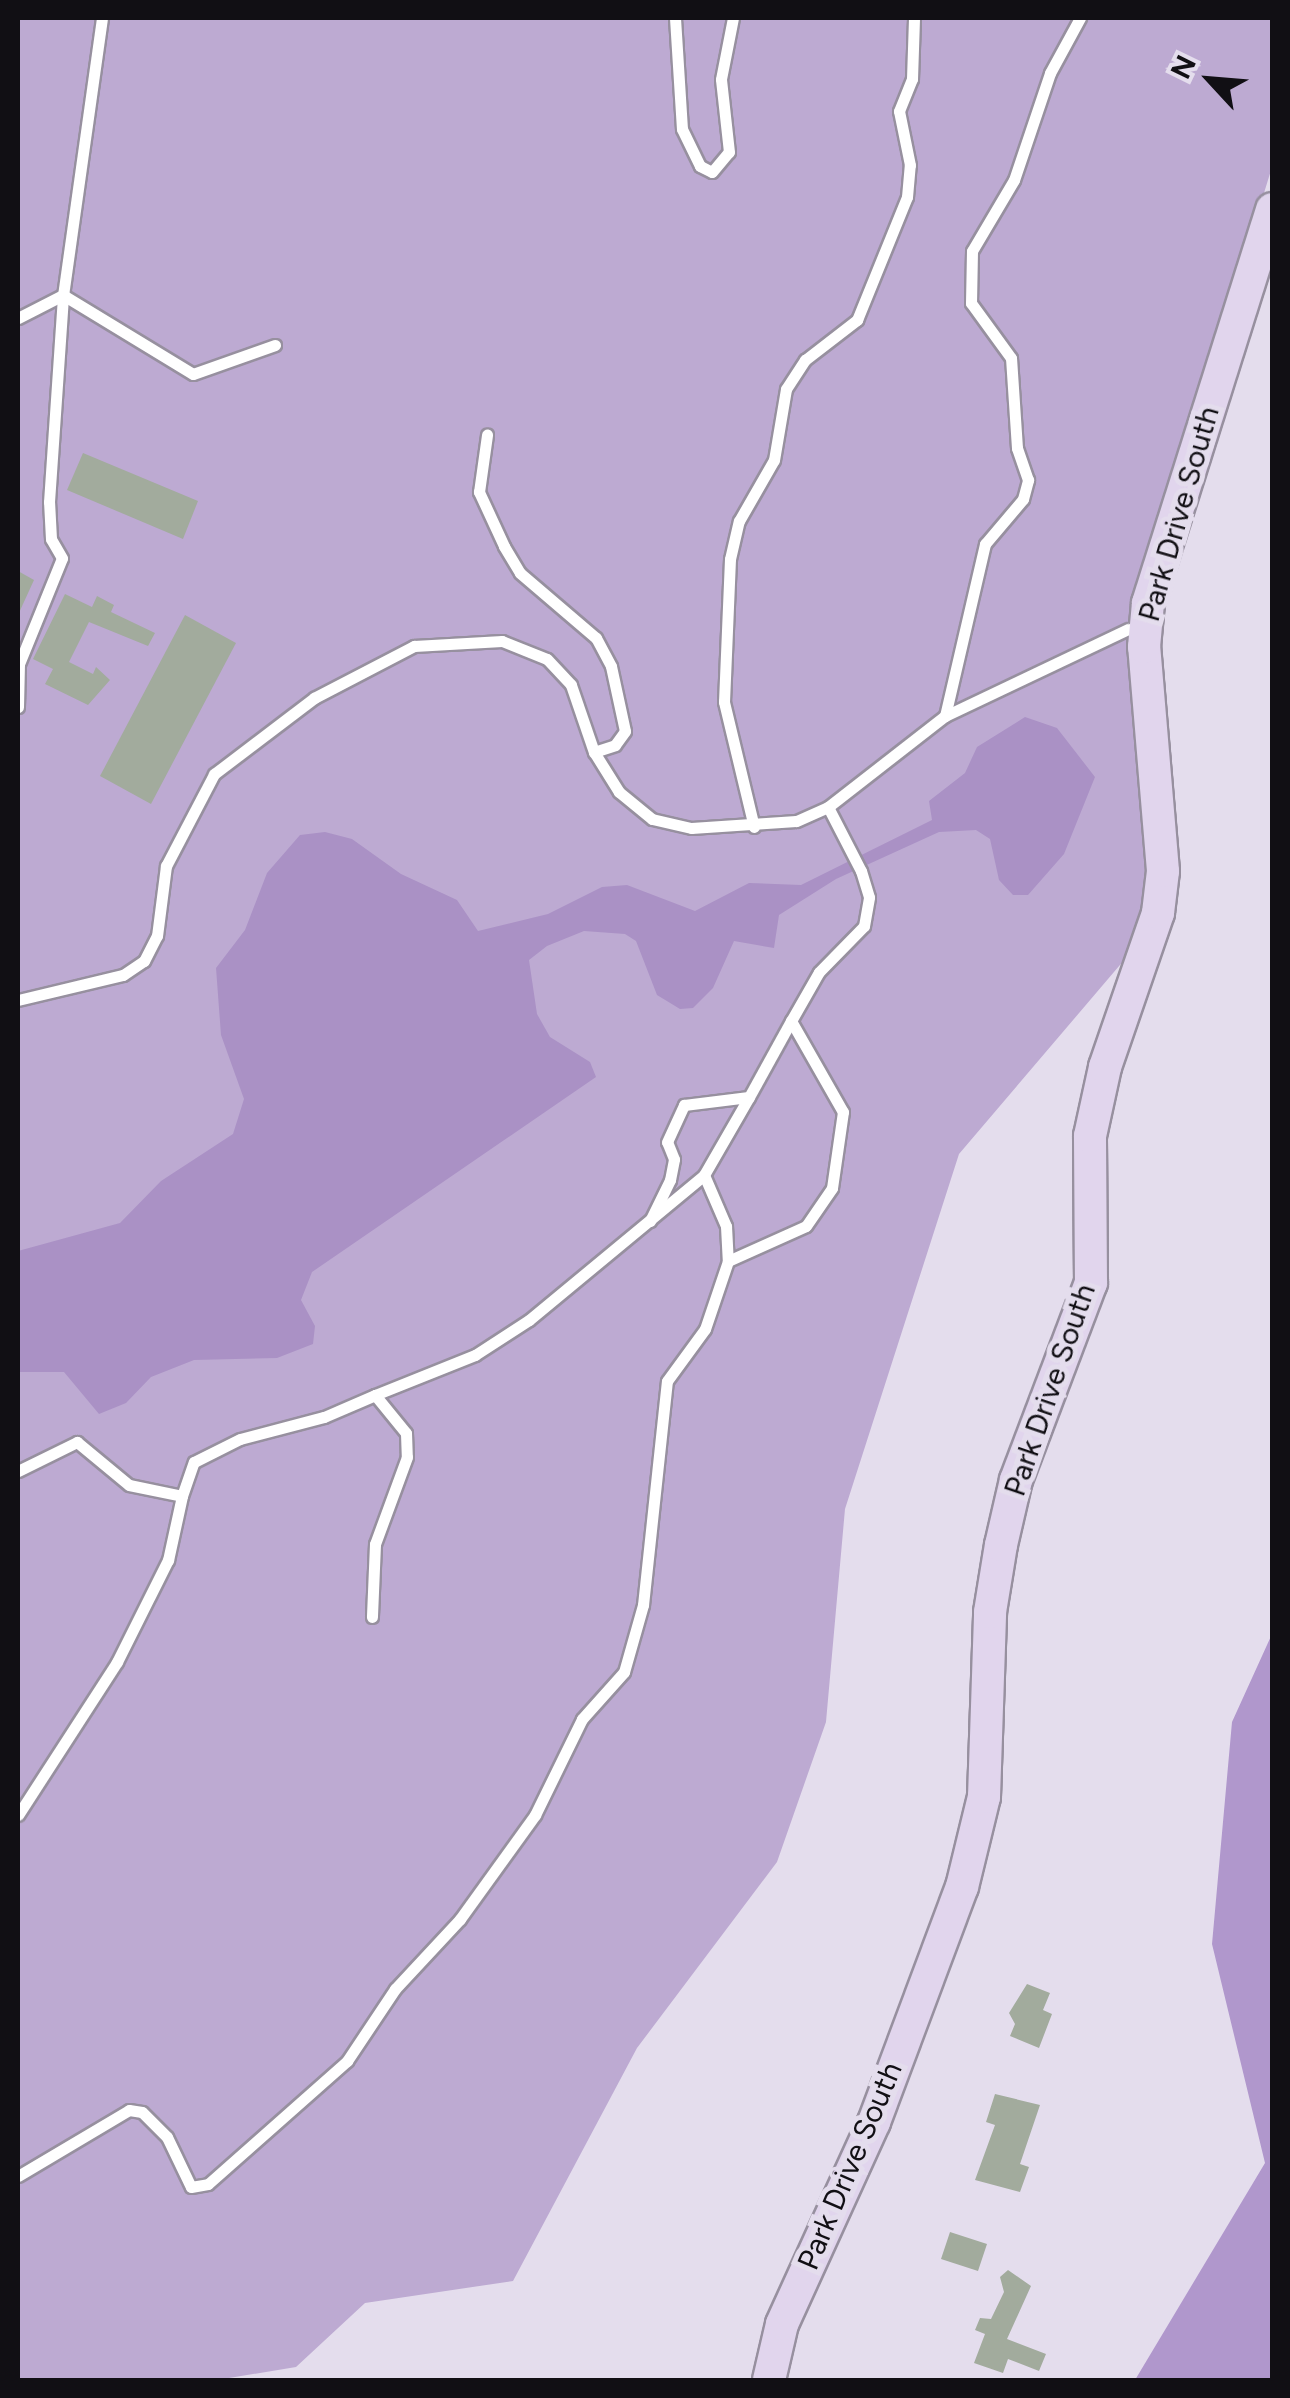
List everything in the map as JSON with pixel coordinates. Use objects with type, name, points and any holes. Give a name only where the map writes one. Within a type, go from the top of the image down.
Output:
[{"type":"street","name":"Park Drive South","points":[[769,2380],[782,2324],[874,2122],[962,1887],[984,1798],[990,1612],[1001,1545],[1016,1480],[1092,1284],[1090,1136],[1105,1067],[1158,913],[1163,871],[1144,647],[1148,602],[1272,209]]},
{"type":"lane","points":[[18,707],[20,664],[62,558],[51,539],[50,502],[63,295],[102,18]]},
{"type":"lane","points":[[674,18],[682,129],[700,166],[712,172],[729,152],[721,79],[733,18]]},
{"type":"lane","points":[[754,827],[724,702],[730,558],[739,522],[774,460],[786,390],[805,360],[857,320],[907,197],[910,165],[899,111],[912,80],[914,18]]},
{"type":"lane","points":[[946,716],[985,544],[1023,499],[1028,480],[1018,448],[1011,358],[971,303],[972,251],[1014,180],[1050,73],[1080,18]]},
{"type":"lane","points":[[18,318],[63,295]]},
{"type":"lane","points":[[63,295],[193,374],[275,346]]},
{"type":"lane","points":[[487,435],[479,492],[504,546],[520,572],[588,629],[611,666],[625,731],[615,746],[594,752]]},
{"type":"lane","points":[[18,1000],[122,975],[144,961],[156,936],[166,866],[214,774],[314,698],[414,646],[474,638],[520,645],[547,659],[572,685],[594,752],[619,792],[652,819],[691,828],[754,827],[828,807],[946,716],[1128,629]]},
{"type":"lane","points":[[18,1815],[117,1662],[168,1560],[194,1462],[240,1439],[324,1417],[475,1355],[648,1224],[704,1175],[820,972],[864,926],[869,897],[861,871],[828,807]]},
{"type":"lane","points":[[728,1261],[806,1226],[832,1188],[843,1112],[791,1021]]},
{"type":"lane","points":[[648,1224],[670,1180],[674,1160],[667,1142],[684,1104],[749,1097]]},
{"type":"lane","points":[[18,2176],[130,2110],[142,2112],[167,2137],[190,2187],[208,2184],[347,2061],[395,1989],[460,1919],[550,1794],[582,1719],[624,1672],[643,1605],[667,1381],[706,1330],[728,1261],[726,1226],[704,1175]]},
{"type":"lane","points":[[372,1617],[375,1544],[407,1457],[406,1433],[375,1395]]},
{"type":"lane","points":[[18,1471],[77,1442],[129,1485],[182,1496]]},
{"type":"shaded area","points":[[18,18],[1272,18],[1272,167],[1135,612],[1154,865],[1131,952],[959,1154],[845,1509],[826,1722],[777,1862],[637,2048],[513,2281],[365,2303],[296,2367],[217,2380],[18,2380]]},
{"type":"shaded area","points":[[1025,717],[1057,728],[1095,777],[1064,854],[1028,895],[1013,895],[999,880],[990,839],[976,830],[939,832],[836,879],[779,915],[774,948],[734,941],[713,988],[693,1008],[680,1009],[657,995],[636,941],[625,934],[584,931],[547,946],[529,960],[537,1014],[550,1037],[590,1062],[596,1077],[312,1272],[301,1300],[315,1326],[313,1344],[277,1358],[194,1360],[151,1377],[126,1403],[99,1414],[64,1372],[18,1372],[18,1251],[120,1223],[161,1181],[233,1134],[244,1099],[221,1035],[216,968],[245,930],[267,873],[300,835],[325,832],[352,839],[401,874],[457,900],[478,931],[548,914],[602,887],[627,885],[695,911],[749,883],[801,885],[932,820],[929,801],[965,773],[977,747]]},
{"type":"shaded area","points":[[1272,1634],[1272,2380],[1135,2380],[1265,2163],[1212,1944],[1232,1722]]},
{"type":"building","points":[[83,453],[198,501],[183,539],[67,490]]},
{"type":"building","points":[[18,571],[34,580],[18,615]]},
{"type":"building","points":[[65,594],[92,607],[97,596],[114,605],[111,612],[155,633],[148,646],[89,622],[69,662],[93,674],[96,667],[110,680],[88,705],[45,684],[53,669],[33,659]]},
{"type":"building","points":[[185,615],[236,643],[151,804],[100,776]]},
{"type":"building","points":[[1027,1984],[1050,1993],[1043,2010],[1052,2014],[1039,2048],[1010,2036],[1015,2024],[1009,2013]]},
{"type":"building","points":[[995,2094],[1040,2105],[1020,2164],[1029,2167],[1020,2192],[975,2180],[995,2125],[986,2122]]},
{"type":"building","points":[[950,2232],[987,2244],[978,2271],[941,2259]]},
{"type":"building","points":[[1008,2270],[1031,2286],[1007,2339],[1046,2354],[1039,2371],[1008,2359],[1003,2373],[974,2363],[985,2334],[975,2330],[980,2318],[991,2319],[1004,2292],[1000,2277]]}]
